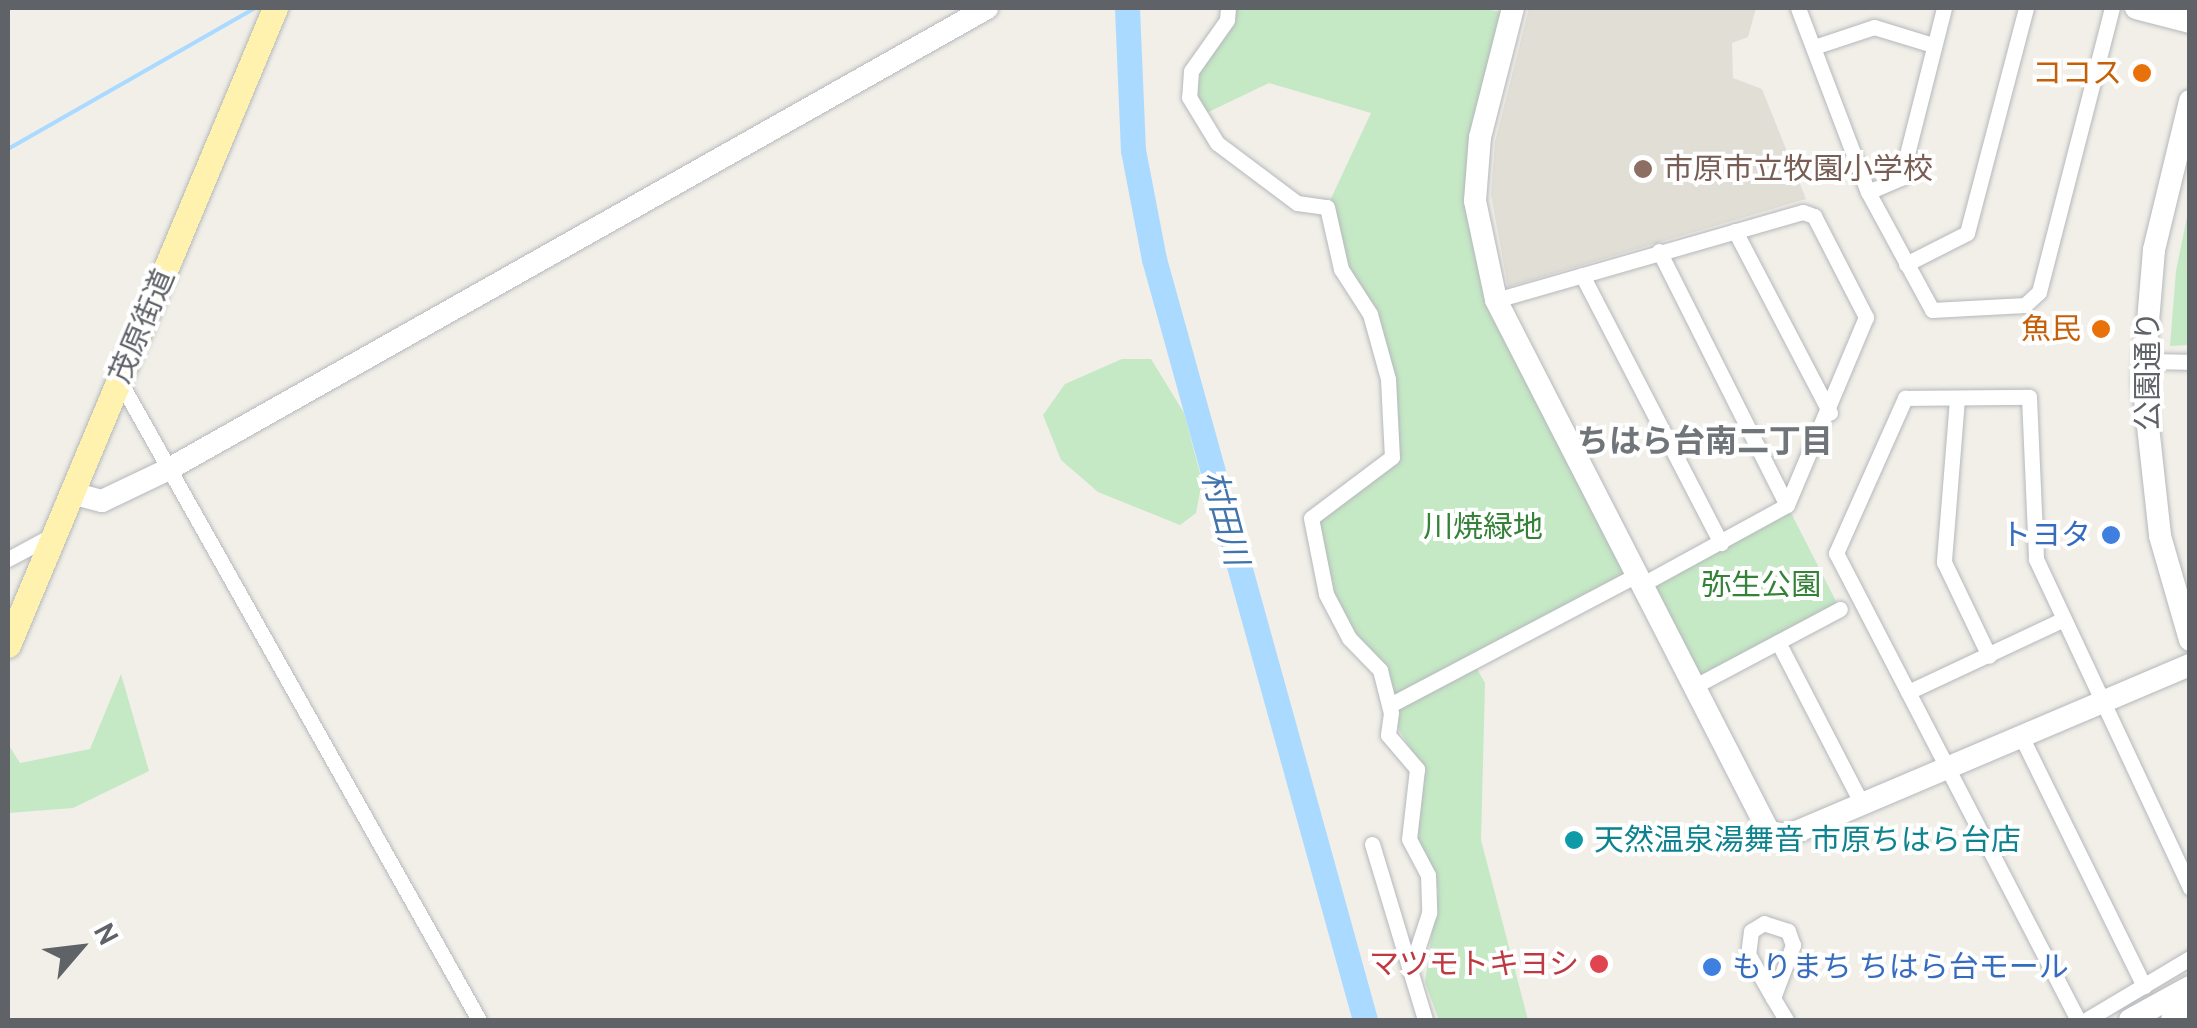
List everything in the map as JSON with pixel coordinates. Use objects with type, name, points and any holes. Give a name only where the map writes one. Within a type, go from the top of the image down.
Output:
[{"type":"main road","name":"茂原街道","points":[[8,645],[276,8]]},
{"type":"street","points":[[72,493],[102,500],[168,469],[951,16],[986,8]]},
{"type":"street","points":[[1228,8],[1227,20],[1190,70],[1189,97],[1217,142],[1296,203],[1327,207],[1341,270],[1380,338],[1396,446],[1385,467],[1311,518],[1326,594],[1350,638],[1380,670],[1390,706],[1388,735],[1417,769],[1408,839],[1428,876],[1428,912],[1410,971]]},
{"type":"street","points":[[1513,8],[1480,137],[1474,201],[1496,300],[1769,832],[1783,837],[2190,665]]},
{"type":"street","points":[[1798,8],[1868,192],[1932,310],[2033,301],[2112,8]]},
{"type":"street","points":[[1868,192],[1901,178],[1944,8]]},
{"type":"street","points":[[1906,264],[1967,233],[2026,8]]},
{"type":"street","points":[[2136,8],[2190,22]]},
{"type":"street","points":[[1814,48],[1874,27],[1933,45]]},
{"type":"street","name":"公園通り","points":[[2190,101],[2154,250],[2144,361],[2160,536],[2190,640]]},
{"type":"street","points":[[1390,706],[1640,579],[1720,543],[1787,505],[1830,413],[1866,316],[1809,212],[1659,251],[1496,300]]},
{"type":"street","points":[[1735,231],[1830,413]]},
{"type":"street","points":[[1659,251],[1787,505]]},
{"type":"street","points":[[1582,275],[1720,543]]},
{"type":"street","points":[[2144,361],[2190,362]]},
{"type":"street","points":[[119,380],[479,1020]]},
{"type":"street","points":[[2190,888],[2036,559],[2029,397],[1905,398],[1836,554],[2082,1020],[2190,958]]},
{"type":"street","points":[[1958,399],[1944,562],[1990,656]]},
{"type":"street","points":[[8,558],[54,534]]},
{"type":"street","points":[[1695,686],[1840,609]]},
{"type":"street","points":[[1908,692],[2064,620]]},
{"type":"street","points":[[1778,642],[1862,804]]},
{"type":"street","points":[[2022,736],[2144,986]]},
{"type":"street","points":[[1372,844],[1425,1020]]},
{"type":"street","points":[[2130,1020],[2190,987]]},
{"type":"street","points":[[1773,998],[1786,1020]]},
{"type":"street","points":[[2172,1020],[2190,1010]]},
{"type":"shaded area","name":"市原市立牧園小学校","points":[[1529,8],[1756,8],[1748,37],[1732,43],[1733,78],[1762,89],[1806,199],[1508,287],[1491,195],[1495,142]]},
{"type":"green space","name":"川焼緑地","points":[[1228,8],[1480,8],[1511,14],[1478,150],[1496,300],[1638,574],[1473,662],[1485,683],[1481,840],[1528,1020],[1439,1020],[1425,982],[1438,890],[1417,836],[1425,772],[1399,730],[1380,670],[1349,638],[1318,570],[1311,518],[1396,446],[1380,338],[1341,269],[1327,207],[1371,113],[1269,83],[1200,116],[1191,71]]},
{"type":"green space","points":[[2189,207],[2189,345],[2170,346],[2176,271]]},
{"type":"green space","points":[[1122,359],[1151,359],[1184,413],[1202,481],[1196,513],[1180,525],[1098,492],[1061,460],[1043,415],[1065,384]]},
{"type":"green space","name":"弥生公園","points":[[1787,505],[1840,609],[1694,684],[1641,579]]},
{"type":"green space","points":[[121,674],[149,771],[73,808],[8,813],[8,744],[20,763],[90,749]]},
{"type":"waterway","points":[[8,149],[255,8]]},
{"type":"waterway","name":"村田川","points":[[1127,8],[1133,150],[1154,259],[1365,1020]]},
{"type":"place","name":"ココス","points":[[2142,73]]},
{"type":"place","name":"市原市立牧園小学校","points":[[1643,169]]},
{"type":"place","name":"魚民","points":[[2101,329]]},
{"type":"place","name":"トヨタ","points":[[2111,535]]},
{"type":"place","name":"天然温泉湯舞音 市原ちはら台店","points":[[1574,840]]},
{"type":"place","name":"マツモトキヨシ","points":[[1599,964]]},
{"type":"place","name":"もりまち ちはら台モール","points":[[1712,967]]},
{"type":"district","name":"ちはら台南二丁目","points":[[1705,441]]}]
